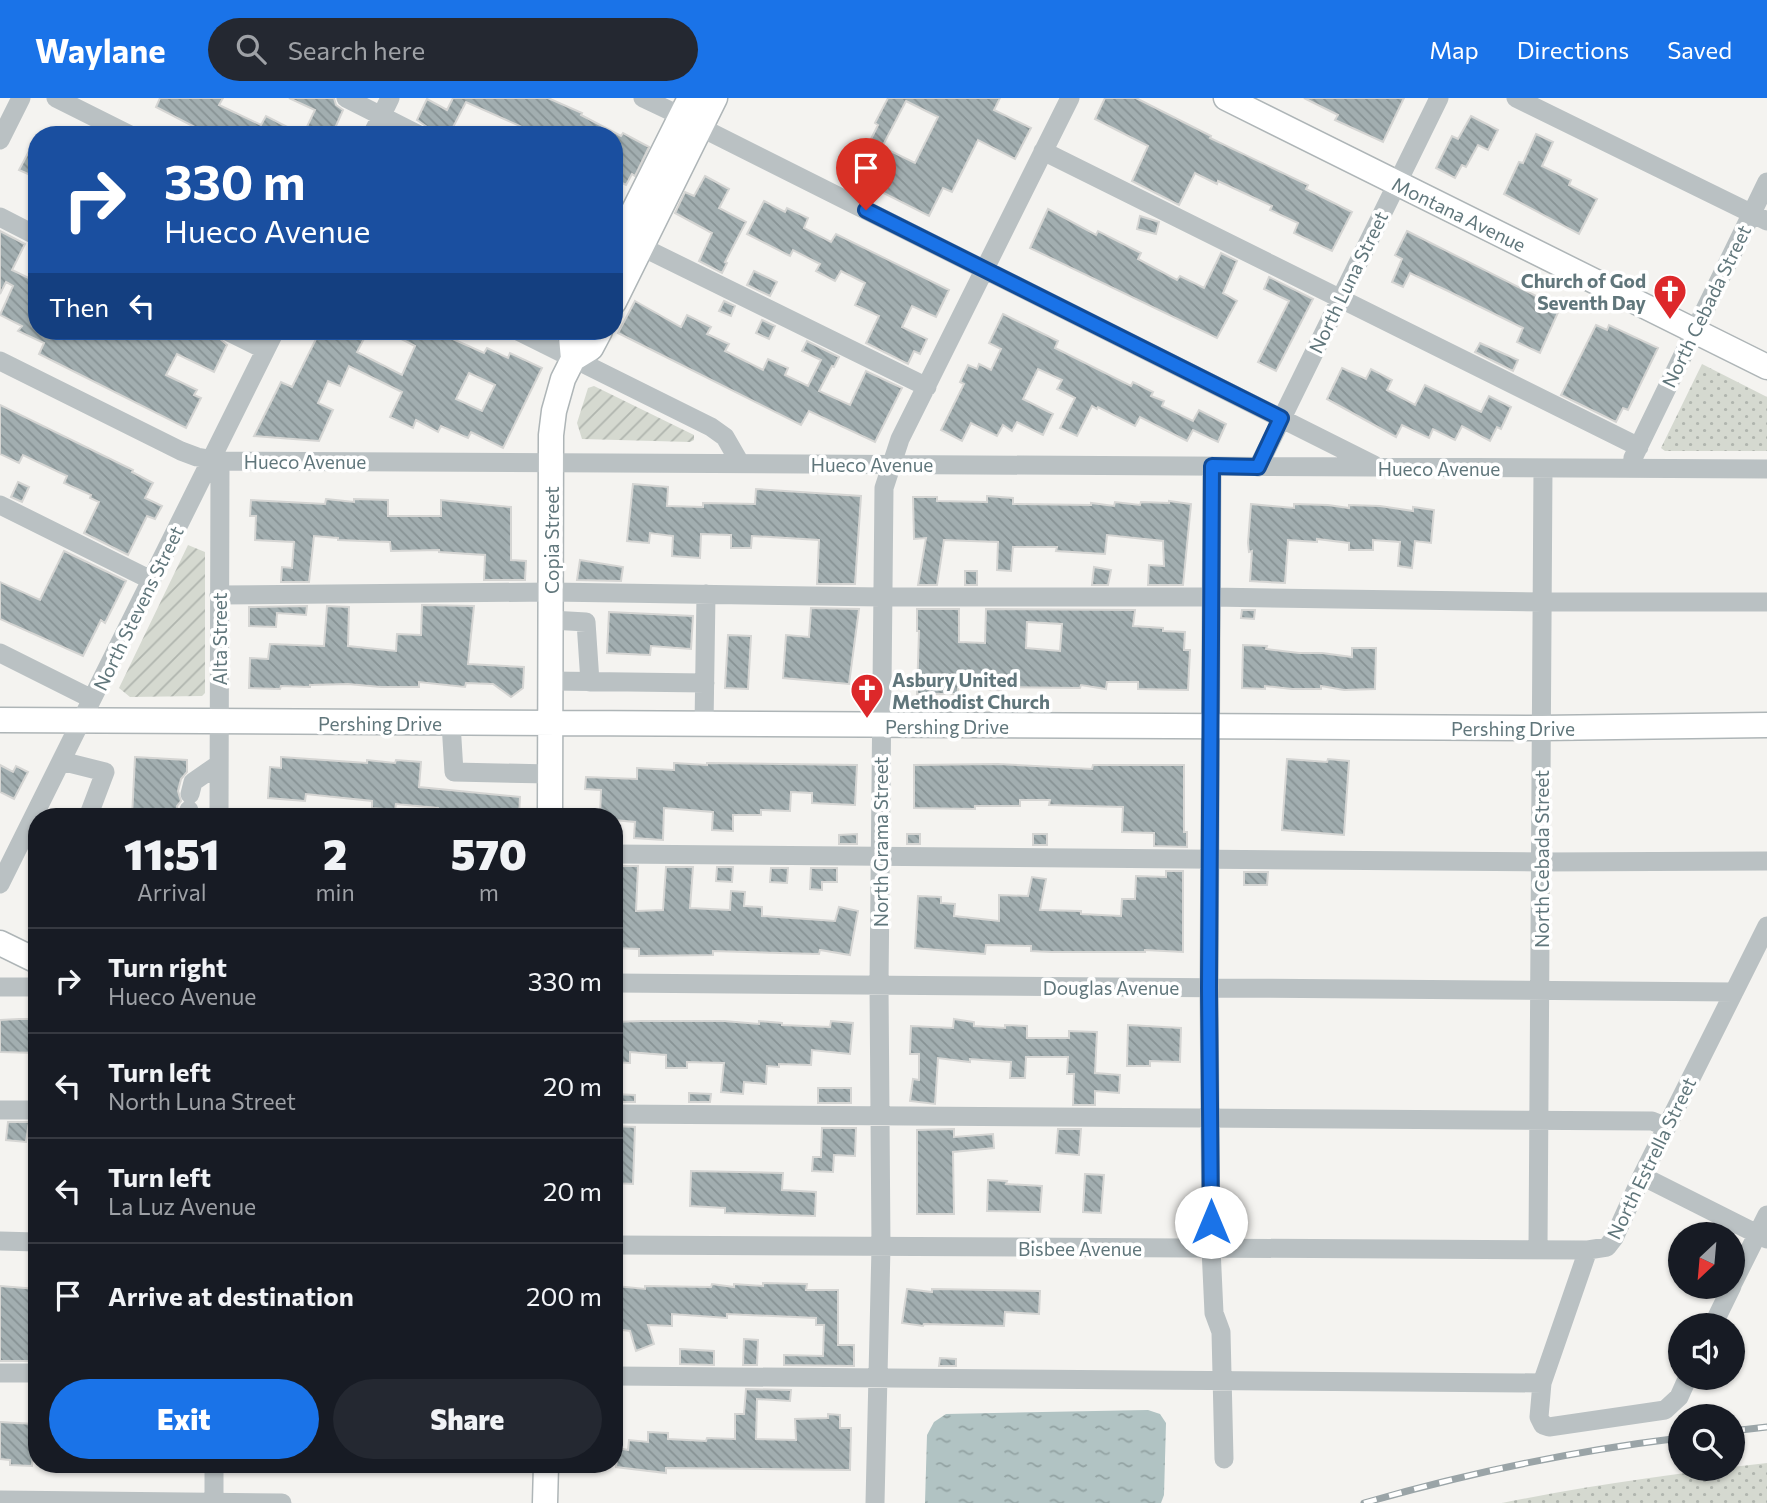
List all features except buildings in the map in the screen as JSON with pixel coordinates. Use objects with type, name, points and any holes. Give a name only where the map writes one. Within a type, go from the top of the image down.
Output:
[{"type":"main road","points":[[623,241],[690,114],[715,98]]},
{"type":"main road","name":"Montana Avenue","points":[[1226,98],[1767,367]]},
{"type":"main road","name":"Copia Street","points":[[550,808],[551,462],[554,411],[563,379],[573,359],[571,340]]},
{"type":"main road","name":"Copia Street","points":[[573,359],[591,348],[595,340]]},
{"type":"main road","name":"Pershing Drive","points":[[0,720],[87,710],[219,721],[551,724],[1541,728],[1767,725]]},
{"type":"main road","points":[[0,943],[28,957]]},
{"type":"main road","points":[[545,1473],[545,1503]]},
{"type":"street","points":[[0,140],[21,98]]},
{"type":"street","points":[[56,98],[112,126]]},
{"type":"street","points":[[346,98],[401,126]]},
{"type":"street","points":[[377,126],[390,98]]},
{"type":"street","points":[[643,98],[690,114],[985,269],[1378,467]]},
{"type":"street","name":"North Grama Street","points":[[875,1503],[881,1247],[879,985],[884,488],[900,439],[1070,98]]},
{"type":"street","name":"North Luna Street","points":[[1258,467],[1439,98]]},
{"type":"street","points":[[1516,98],[1759,217]]},
{"type":"street","points":[[1043,151],[1639,447]]},
{"type":"street","name":"North Cebada Street","points":[[1628,468],[1694,331],[1759,217],[1767,182]]},
{"type":"street","points":[[0,217],[28,231]]},
{"type":"street","points":[[623,241],[927,387]]},
{"type":"street","points":[[245,340],[265,350]]},
{"type":"street","name":"North Stevens Street","points":[[43,808],[61,761],[151,580],[216,460],[270,340]]},
{"type":"street","points":[[536,340],[711,427],[725,437],[740,463]]},
{"type":"street","name":"Hueco Avenue","points":[[0,361],[181,451],[216,460],[1767,469]]},
{"type":"street","name":"Alta Street","points":[[216,460],[219,808]]},
{"type":"street","points":[[1212,466],[1209,988],[1211,1248],[1214,1313],[1221,1332],[1224,1459]]},
{"type":"street","name":"North Cebada Street","points":[[1538,1249],[1543,468]]},
{"type":"street","points":[[0,505],[151,580]]},
{"type":"street","points":[[219,595],[584,592],[881,597],[1767,602]]},
{"type":"street","points":[[584,592],[590,682]]},
{"type":"street","points":[[704,724],[706,594]]},
{"type":"street","points":[[551,620],[586,622]]},
{"type":"street","points":[[0,653],[87,710]]},
{"type":"street","points":[[551,681],[705,683]]},
{"type":"street","points":[[451,723],[454,772],[550,774]]},
{"type":"street","points":[[61,761],[105,772],[92,808]]},
{"type":"street","points":[[190,807],[193,782],[219,764]]},
{"type":"street","name":"North Stevens Street","points":[[0,884],[28,847]]},
{"type":"street","points":[[623,854],[1541,862],[1767,861]]},
{"type":"street","name":"North Estrella Street","points":[[1682,1390],[1679,1397],[1665,1410],[1549,1427],[1543,1425],[1539,1417],[1542,1383],[1588,1250],[1607,1247],[1615,1238],[1642,1176],[1734,992],[1763,946],[1767,926]]},
{"type":"street","name":"Douglas Avenue","points":[[623,983],[1734,992]]},
{"type":"street","points":[[0,986],[28,987]]},
{"type":"street","points":[[0,1110],[28,1110]]},
{"type":"street","points":[[623,1114],[1652,1121],[1667,1127]]},
{"type":"street","points":[[1642,1176],[1762,1236]]},
{"type":"street","points":[[1745,1264],[1762,1236],[1767,1214]]},
{"type":"street","points":[[0,1241],[28,1242]]},
{"type":"street","name":"Bisbee Avenue","points":[[623,1245],[1588,1250]]},
{"type":"street","points":[[0,1373],[28,1373]]},
{"type":"street","points":[[623,1376],[1542,1383]]},
{"type":"street","points":[[214,1473],[214,1502]]},
{"type":"street","points":[[0,1500],[282,1503]]},
{"type":"shaded area","points":[[1702,364],[1767,397],[1767,451],[1665,451],[1661,448]]},
{"type":"shaded area","points":[[594,386],[694,435],[694,440],[582,439],[577,423],[588,388]]},
{"type":"shaded area","points":[[188,545],[205,552],[205,693],[202,696],[130,697],[119,688]]},
{"type":"shaded area","points":[[1767,1463],[1767,1503],[1502,1503],[1668,1475],[1668,1481],[1745,1481],[1745,1466]]},
{"type":"water","points":[[1148,1410],[1160,1414],[1166,1423],[1164,1495],[1161,1503],[925,1503],[927,1435],[934,1422],[946,1414]]},
{"type":"railway","points":[[1745,1430],[1767,1427]]},
{"type":"railway","points":[[1364,1503],[1521,1464],[1668,1440]]},
{"type":"place","name":"Church of God Seventh Day","points":[[1670,321]]},
{"type":"place","name":"Asbury United Methodist Church","points":[[867,720]]},
{"type":"route","points":[[866,210],[1281,418],[1258,467],[1212,466],[1209,988],[1211,1222]]}]
